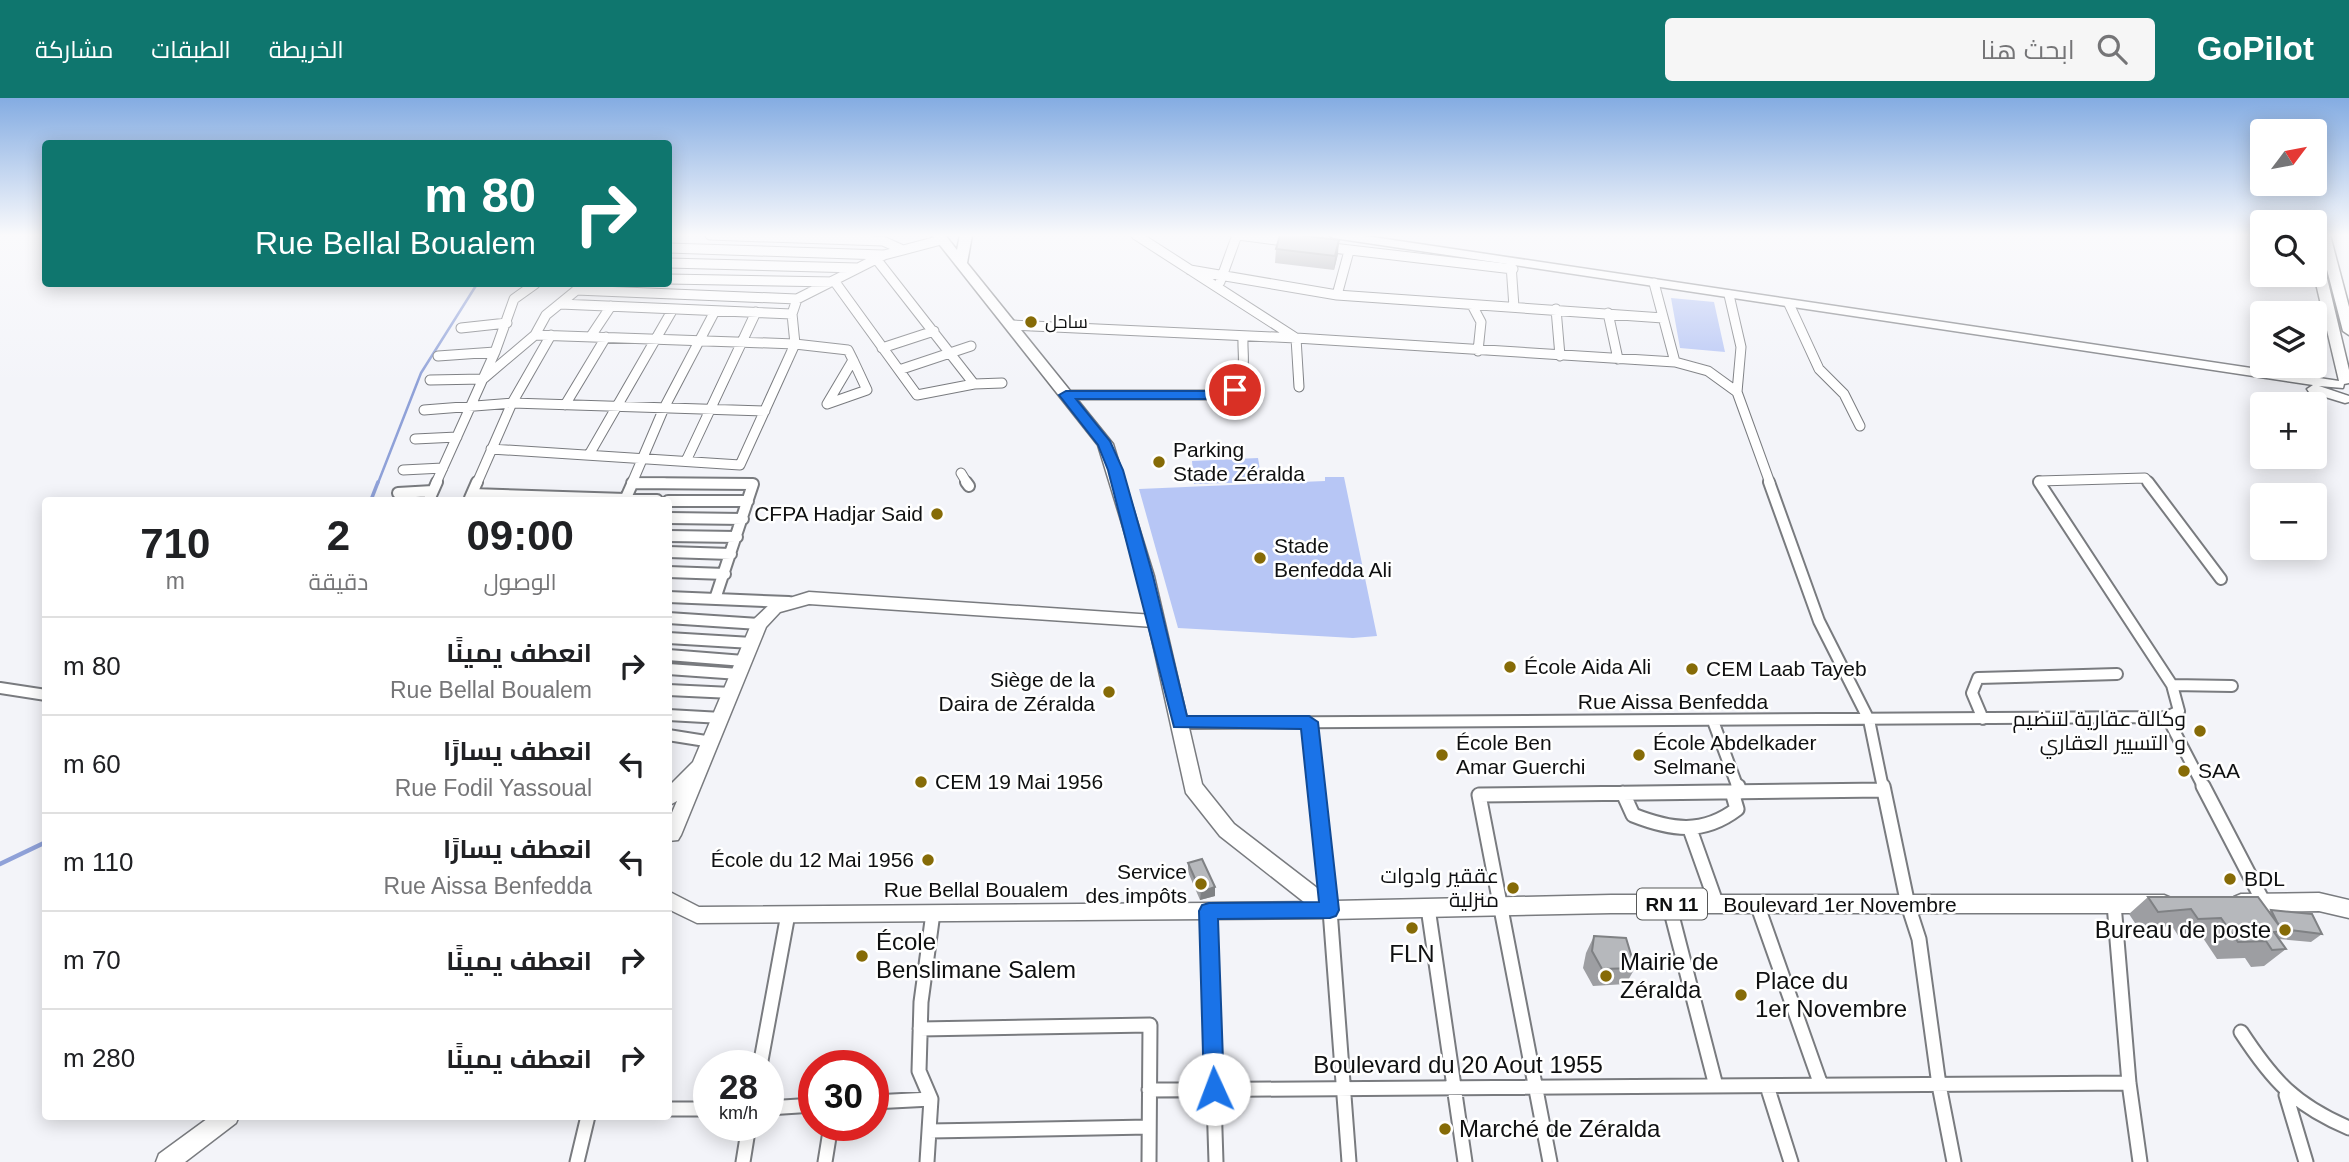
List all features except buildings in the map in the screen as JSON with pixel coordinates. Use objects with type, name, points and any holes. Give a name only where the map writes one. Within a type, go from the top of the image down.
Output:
[{"type":"main road","points":[[979,285],[1105,444],[1146,576],[1193,787],[1227,830],[1330,910]]},
{"type":"main road","points":[[1658,285],[2250,373]]},
{"type":"main road","points":[[2337,285],[2349,331]]},
{"type":"main road","points":[[2323,287],[2344,382]]},
{"type":"main road","points":[[2277,378],[2347,400]]},
{"type":"main road","points":[[2288,378],[2344,382]]},
{"type":"main road","points":[[2344,382],[2337,389],[2347,400]]},
{"type":"main road","points":[[672,834],[709,751],[759,624],[775,608],[809,598],[1154,621]]},
{"type":"main road","points":[[672,794],[709,751]]},
{"type":"main road","name":"Rue Bellal Boualem","points":[[672,901],[697,915],[1330,910]]},
{"type":"main road","points":[[2224,903],[2319,902],[2349,909]]},
{"type":"main road","name":"Boulevard 1er Novembre","points":[[1330,910],[1669,904],[2182,904]]},
{"type":"main road","points":[[167,1162],[224,1120]]},
{"type":"street","points":[[752,298],[759,285]]},
{"type":"street","points":[[576,290],[797,299],[829,285]]},
{"type":"street","points":[[837,285],[917,395],[975,384],[1002,383]]},
{"type":"street","points":[[900,285],[975,384]]},
{"type":"street","points":[[1212,285],[1296,338]]},
{"type":"street","points":[[1218,289],[1219,285]]},
{"type":"street","points":[[1274,285],[1337,295],[1663,318]]},
{"type":"street","points":[[1337,295],[1340,285]]},
{"type":"street","points":[[1512,285],[1514,307]]},
{"type":"street","points":[[1654,285],[1675,362]]},
{"type":"street","points":[[398,493],[431,496],[495,352],[514,299],[531,287]]},
{"type":"street","points":[[430,380],[483,379],[535,335],[546,315],[580,287]]},
{"type":"street","points":[[1729,295],[1741,347],[1737,391],[1819,621],[1869,720],[1908,905],[1919,939],[1939,1085],[1954,1162]]},
{"type":"street","points":[[491,449],[643,456],[740,465],[795,344],[792,314],[797,299]]},
{"type":"street","points":[[560,304],[792,314]]},
{"type":"street","points":[[1789,304],[1819,369],[1844,394],[1860,426]]},
{"type":"street","points":[[1472,305],[1480,322],[1478,351]]},
{"type":"street","points":[[591,336],[611,306]]},
{"type":"street","points":[[590,453],[673,309]]},
{"type":"street","points":[[1556,309],[1560,356]]},
{"type":"street","points":[[626,497],[664,408],[715,310]]},
{"type":"street","points":[[686,461],[756,312]]},
{"type":"street","points":[[1608,313],[1618,359]]},
{"type":"street","points":[[461,328],[507,323]]},
{"type":"street","points":[[1012,325],[1243,335],[1691,363],[1722,378],[1737,391]]},
{"type":"street","points":[[883,348],[934,331]]},
{"type":"street","points":[[535,335],[795,344],[848,350],[853,359],[867,390],[827,404],[853,359]]},
{"type":"street","points":[[471,497],[512,403],[551,335]]},
{"type":"street","points":[[1066,395],[1220,395],[1230,392],[1241,381],[1243,335]]},
{"type":"street","points":[[565,405],[606,337]]},
{"type":"street","points":[[1296,338],[1299,387]]},
{"type":"street","points":[[899,370],[971,346]]},
{"type":"street","points":[[438,356],[495,352]]},
{"type":"street","points":[[424,410],[512,403],[765,411]]},
{"type":"street","points":[[415,439],[457,437]]},
{"type":"street","points":[[403,470],[443,468]]},
{"type":"street","points":[[961,473],[969,486]]},
{"type":"street","points":[[2221,579],[2145,478],[2039,481],[2172,685],[2179,711],[2167,717],[2264,903]]},
{"type":"street","points":[[632,483],[754,484],[715,599]]},
{"type":"street","points":[[672,501],[748,501]]},
{"type":"street","points":[[672,518],[743,519]]},
{"type":"street","points":[[672,536],[737,537]]},
{"type":"street","points":[[672,552],[731,554]]},
{"type":"street","points":[[672,572],[725,574]]},
{"type":"street","points":[[673,597],[789,602]]},
{"type":"street","points":[[672,618],[759,624]]},
{"type":"street","points":[[672,638],[752,643]]},
{"type":"street","points":[[672,656],[742,668]]},
{"type":"street","points":[[672,669],[742,668]]},
{"type":"street","points":[[1983,719],[1970,695],[1971,685],[1978,678],[2117,674]]},
{"type":"street","points":[[2172,685],[2232,686]]},
{"type":"street","points":[[0,688],[42,694]]},
{"type":"street","points":[[672,690],[732,693]]},
{"type":"street","points":[[672,715],[722,718]]},
{"type":"street","name":"Rue Aissa Benfedda","points":[[1180,723],[2167,717]]},
{"type":"street","points":[[1623,793],[1633,815],[1691,832],[1704,828],[1737,809],[1736,792],[1713,721]]},
{"type":"street","points":[[1309,722],[1330,910],[1341,1087],[1349,1162]]},
{"type":"street","points":[[672,737],[709,751]]},
{"type":"street","points":[[1550,1162],[1479,795],[1884,790]]},
{"type":"street","points":[[1691,832],[1717,905]]},
{"type":"street","points":[[1669,904],[1716,1086]]},
{"type":"street","points":[[2114,904],[2129,1083],[2140,1162]]},
{"type":"street","points":[[1756,905],[1821,1085]]},
{"type":"street","points":[[1428,908],[1465,1162]]},
{"type":"street","points":[[1209,911],[1216,1162]]},
{"type":"street","points":[[927,1162],[931,1099],[919,1071],[920,1029],[933,913]]},
{"type":"street","points":[[763,1050],[789,914]]},
{"type":"street","points":[[920,1029],[1150,1025],[1149,1162]]},
{"type":"street","points":[[2241,1032],[2286,1095],[2306,1162]]},
{"type":"street","name":"Boulevard du 20 Aout 1955","points":[[1149,1090],[2129,1083]]},
{"type":"street","points":[[1767,1086],[1791,1162]]},
{"type":"street","points":[[2286,1095],[2311,1112],[2349,1129]]},
{"type":"street","points":[[889,1101],[931,1099]]},
{"type":"street","points":[[672,1109],[693,1109]]},
{"type":"street","points":[[577,1162],[587,1120]]},
{"type":"street","points":[[929,1131],[1149,1127]]},
{"type":"street","points":[[743,1162],[746,1141]]},
{"type":"street","points":[[825,1162],[828,1141]]},
{"type":"shaded area","points":[[1671,298],[1714,302],[1725,352],[1680,348]]},
{"type":"shaded area","points":[[1258,458],[1262,482],[1194,484],[1192,461]]},
{"type":"shaded area","name":"Stade Benfedda Ali","points":[[1325,477],[1344,477],[1377,636],[1353,638],[1178,628],[1139,489],[1325,481]]},
{"type":"waterway","points":[[378,483],[421,373],[475,287]]},
{"type":"waterway","points":[[372,497],[378,482]]},
{"type":"waterway","points":[[0,864],[42,844]]},
{"type":"place","name":"ساحل","points":[[1031,322]]},
{"type":"place","name":"Parking Stade Zéralda","points":[[1159,462]]},
{"type":"place","name":"CFPA Hadjar Said","points":[[937,514]]},
{"type":"place","name":"Stade Benfedda Ali","points":[[1260,558]]},
{"type":"place","name":"École Aida Ali","points":[[1510,667]]},
{"type":"place","name":"CEM Laab Tayeb","points":[[1692,669]]},
{"type":"place","name":"Siège de la Daira de Zéralda","points":[[1109,692]]},
{"type":"place","name":"وكالة عقارية لتنضيم و التسيير العقاري","points":[[2200,731]]},
{"type":"place","name":"École Ben Amar Guerchi","points":[[1442,755]]},
{"type":"place","name":"École Abdelkader Selmane","points":[[1639,755]]},
{"type":"place","name":"SAA","points":[[2184,771]]},
{"type":"place","name":"CEM 19 Mai 1956","points":[[921,782]]},
{"type":"place","name":"École du 12 Mai 1956","points":[[928,860]]},
{"type":"place","name":"BDL","points":[[2230,879]]},
{"type":"place","name":"Service des impôts","points":[[1201,884]]},
{"type":"place","name":"عققير وادوات منزلية","points":[[1513,888]]},
{"type":"place","name":"FLN","points":[[1412,928]]},
{"type":"place","name":"Bureau de poste","points":[[2285,930]]},
{"type":"place","name":"École Benslimane Salem","points":[[862,956]]},
{"type":"place","name":"Mairie de Zéralda","points":[[1606,976]]},
{"type":"place","name":"Place du 1er Novembre","points":[[1741,995]]},
{"type":"place","name":"Marché de Zéralda","points":[[1445,1129]]},
{"type":"route","points":[[1214,1089],[1209,911],[1330,910],[1309,722],[1180,723],[1154,621],[1146,576],[1115,470],[1105,444],[1066,395],[1220,395],[1235,390]]}]
